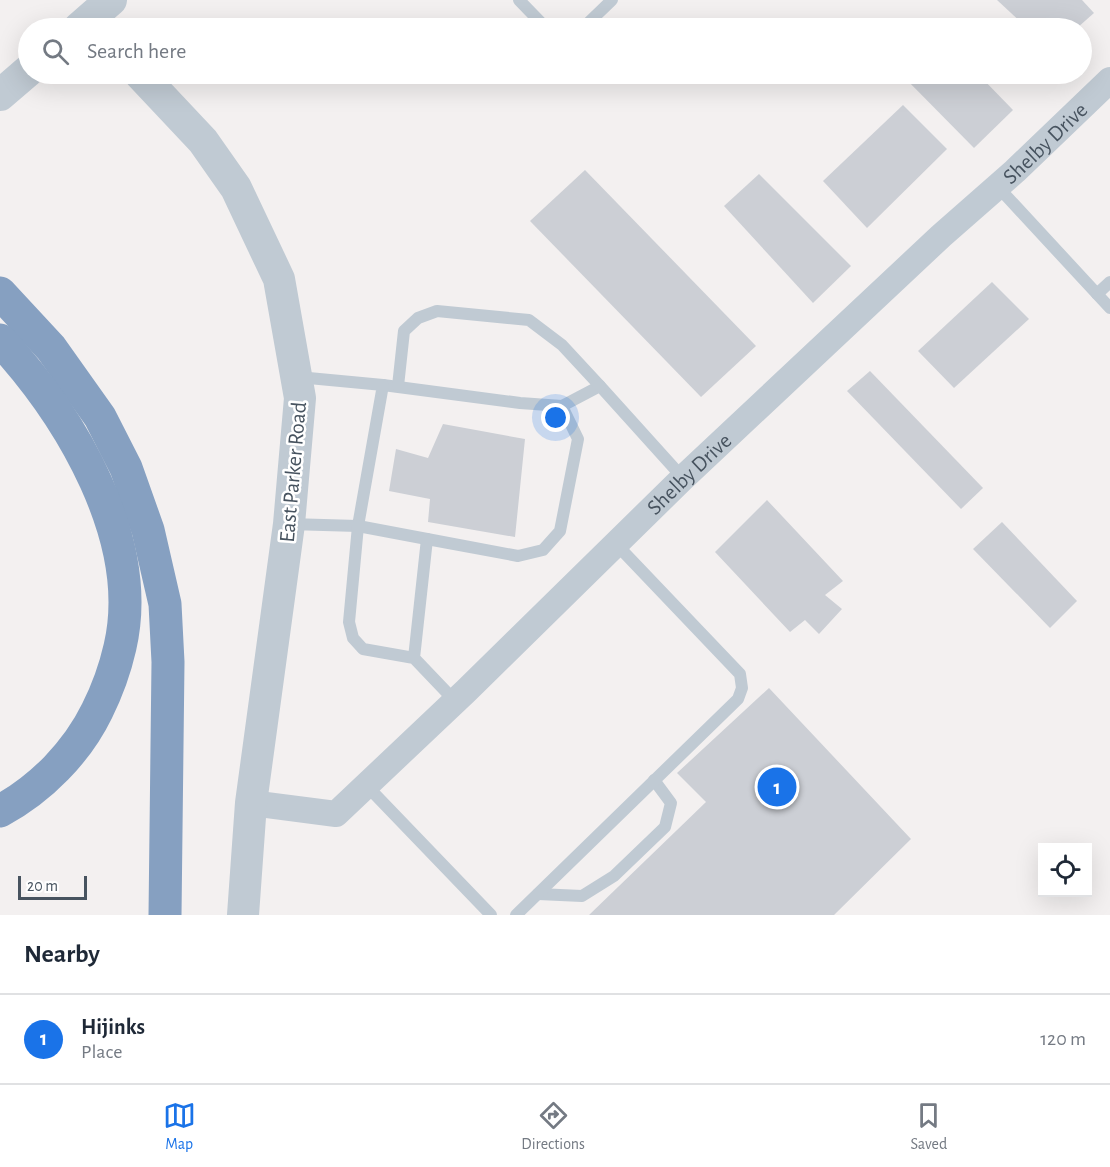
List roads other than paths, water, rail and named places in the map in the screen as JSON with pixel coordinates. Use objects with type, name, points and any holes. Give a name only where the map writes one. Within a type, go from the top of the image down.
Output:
[{"type":"highway","points":[[0,293],[51,348],[100,417],[126,468],[148,530],[165,604],[168,662],[165,915]]},
{"type":"highway","points":[[0,340],[20,362],[53,407],[90,471],[118,544],[123,574],[124,602],[121,646],[107,689],[93,719],[78,744],[55,769],[29,792],[0,811]]},
{"type":"street","points":[[0,96],[18,80]]},
{"type":"street","name":"Shelby Drive","points":[[251,803],[336,814],[683,478],[941,236],[998,187],[1110,80]]},
{"type":"street","name":"East Parker Road","points":[[149,84],[203,141],[236,188],[279,279],[298,377],[300,398],[289,524],[251,803],[243,915]]},
{"type":"lane","points":[[519,0],[536,18]]},
{"type":"lane","points":[[593,18],[612,0]]},
{"type":"lane","points":[[998,187],[1110,308]]},
{"type":"lane","points":[[1097,294],[1110,282]]},
{"type":"lane","points":[[398,386],[404,331],[418,318],[437,311],[529,320],[562,345],[683,478]]},
{"type":"lane","points":[[298,377],[398,386],[520,403],[562,406],[600,386]]},
{"type":"lane","points":[[383,385],[358,526],[349,622],[353,638],[363,649],[414,658],[455,701]]},
{"type":"lane","points":[[289,524],[358,526],[518,556],[543,550],[560,531],[578,438],[562,406]]},
{"type":"lane","points":[[414,658],[427,539]]},
{"type":"lane","points":[[516,915],[738,699],[742,688],[740,674],[616,544]]},
{"type":"lane","points":[[538,894],[582,896],[614,876],[665,827],[671,804],[654,780]]},
{"type":"lane","points":[[366,785],[491,915]]},
{"type":"place","name":"Hijinks","points":[[777,787]]}]
